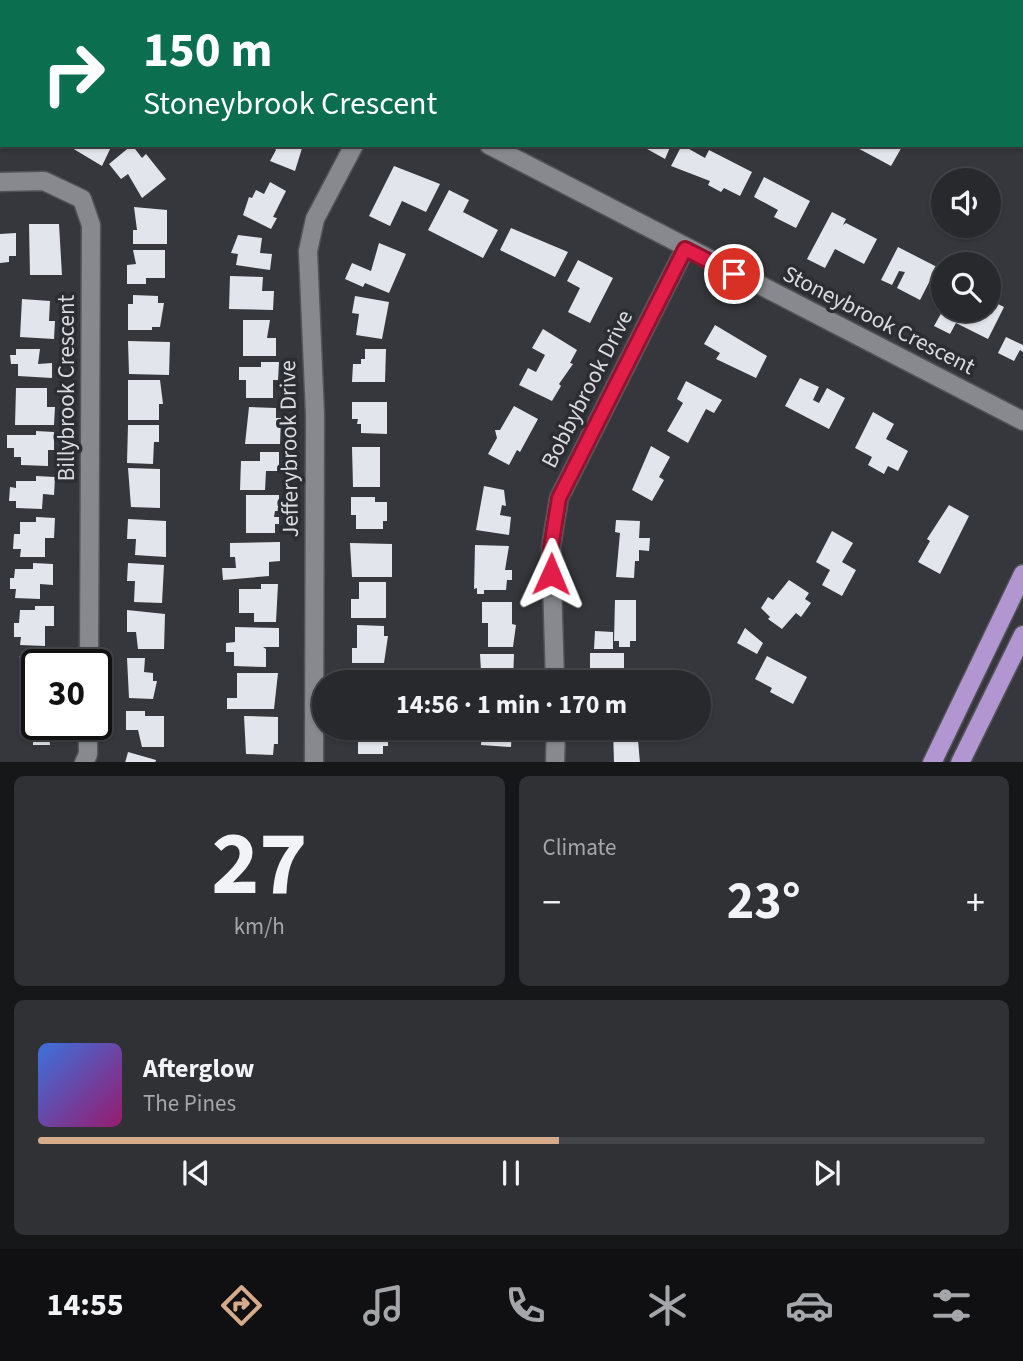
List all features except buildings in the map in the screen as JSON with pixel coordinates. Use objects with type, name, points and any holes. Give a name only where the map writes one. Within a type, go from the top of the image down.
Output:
[{"type":"main road","points":[[932,762],[1023,574]]},
{"type":"main road","points":[[960,762],[1023,635]]},
{"type":"street","name":"Jefferybrook Drive","points":[[314,762],[315,415],[308,251],[315,219],[353,147]]},
{"type":"street","name":"Stoneybrook Crescent","points":[[493,147],[685,249],[1023,421]]},
{"type":"street","name":"Billybrook Crescent","points":[[0,182],[44,181],[82,199],[91,225],[89,649]]},
{"type":"street","name":"Bobbybrook Drive","points":[[555,670],[551,547],[559,498],[685,249]]},
{"type":"street","points":[[85,762],[88,740]]},
{"type":"street","points":[[555,762],[556,740]]},
{"type":"route","points":[[551,574],[551,547],[559,498],[685,249],[734,274]]}]
